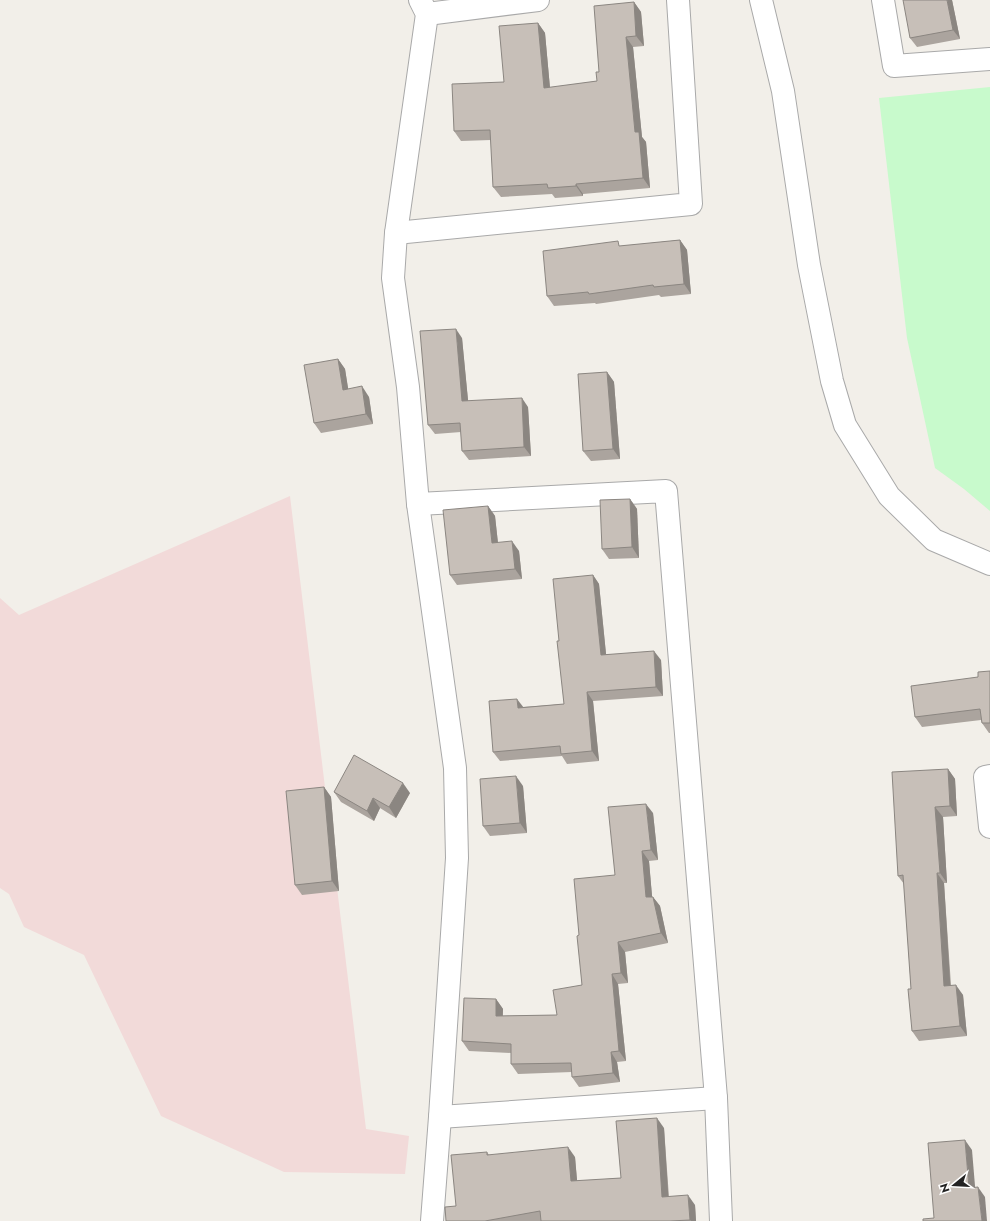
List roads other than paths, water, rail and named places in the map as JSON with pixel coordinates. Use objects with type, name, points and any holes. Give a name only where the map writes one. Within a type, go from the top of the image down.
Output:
[{"type":"street","points":[[432,1221],[457,858],[455,768],[418,504],[408,387],[393,278],[396,233],[423,7],[538,0]]},
{"type":"street","points":[[396,233],[691,204],[678,0]]},
{"type":"street","points":[[761,0],[783,91],[809,265],[832,381],[845,424],[889,496],[934,540],[990,564]]},
{"type":"street","points":[[883,0],[894,66],[990,59]]},
{"type":"street","points":[[418,504],[666,491],[716,1098],[721,1221]]},
{"type":"street","points":[[990,776],[985,777],[990,827]]},
{"type":"street","points":[[440,1117],[716,1098]]}]
